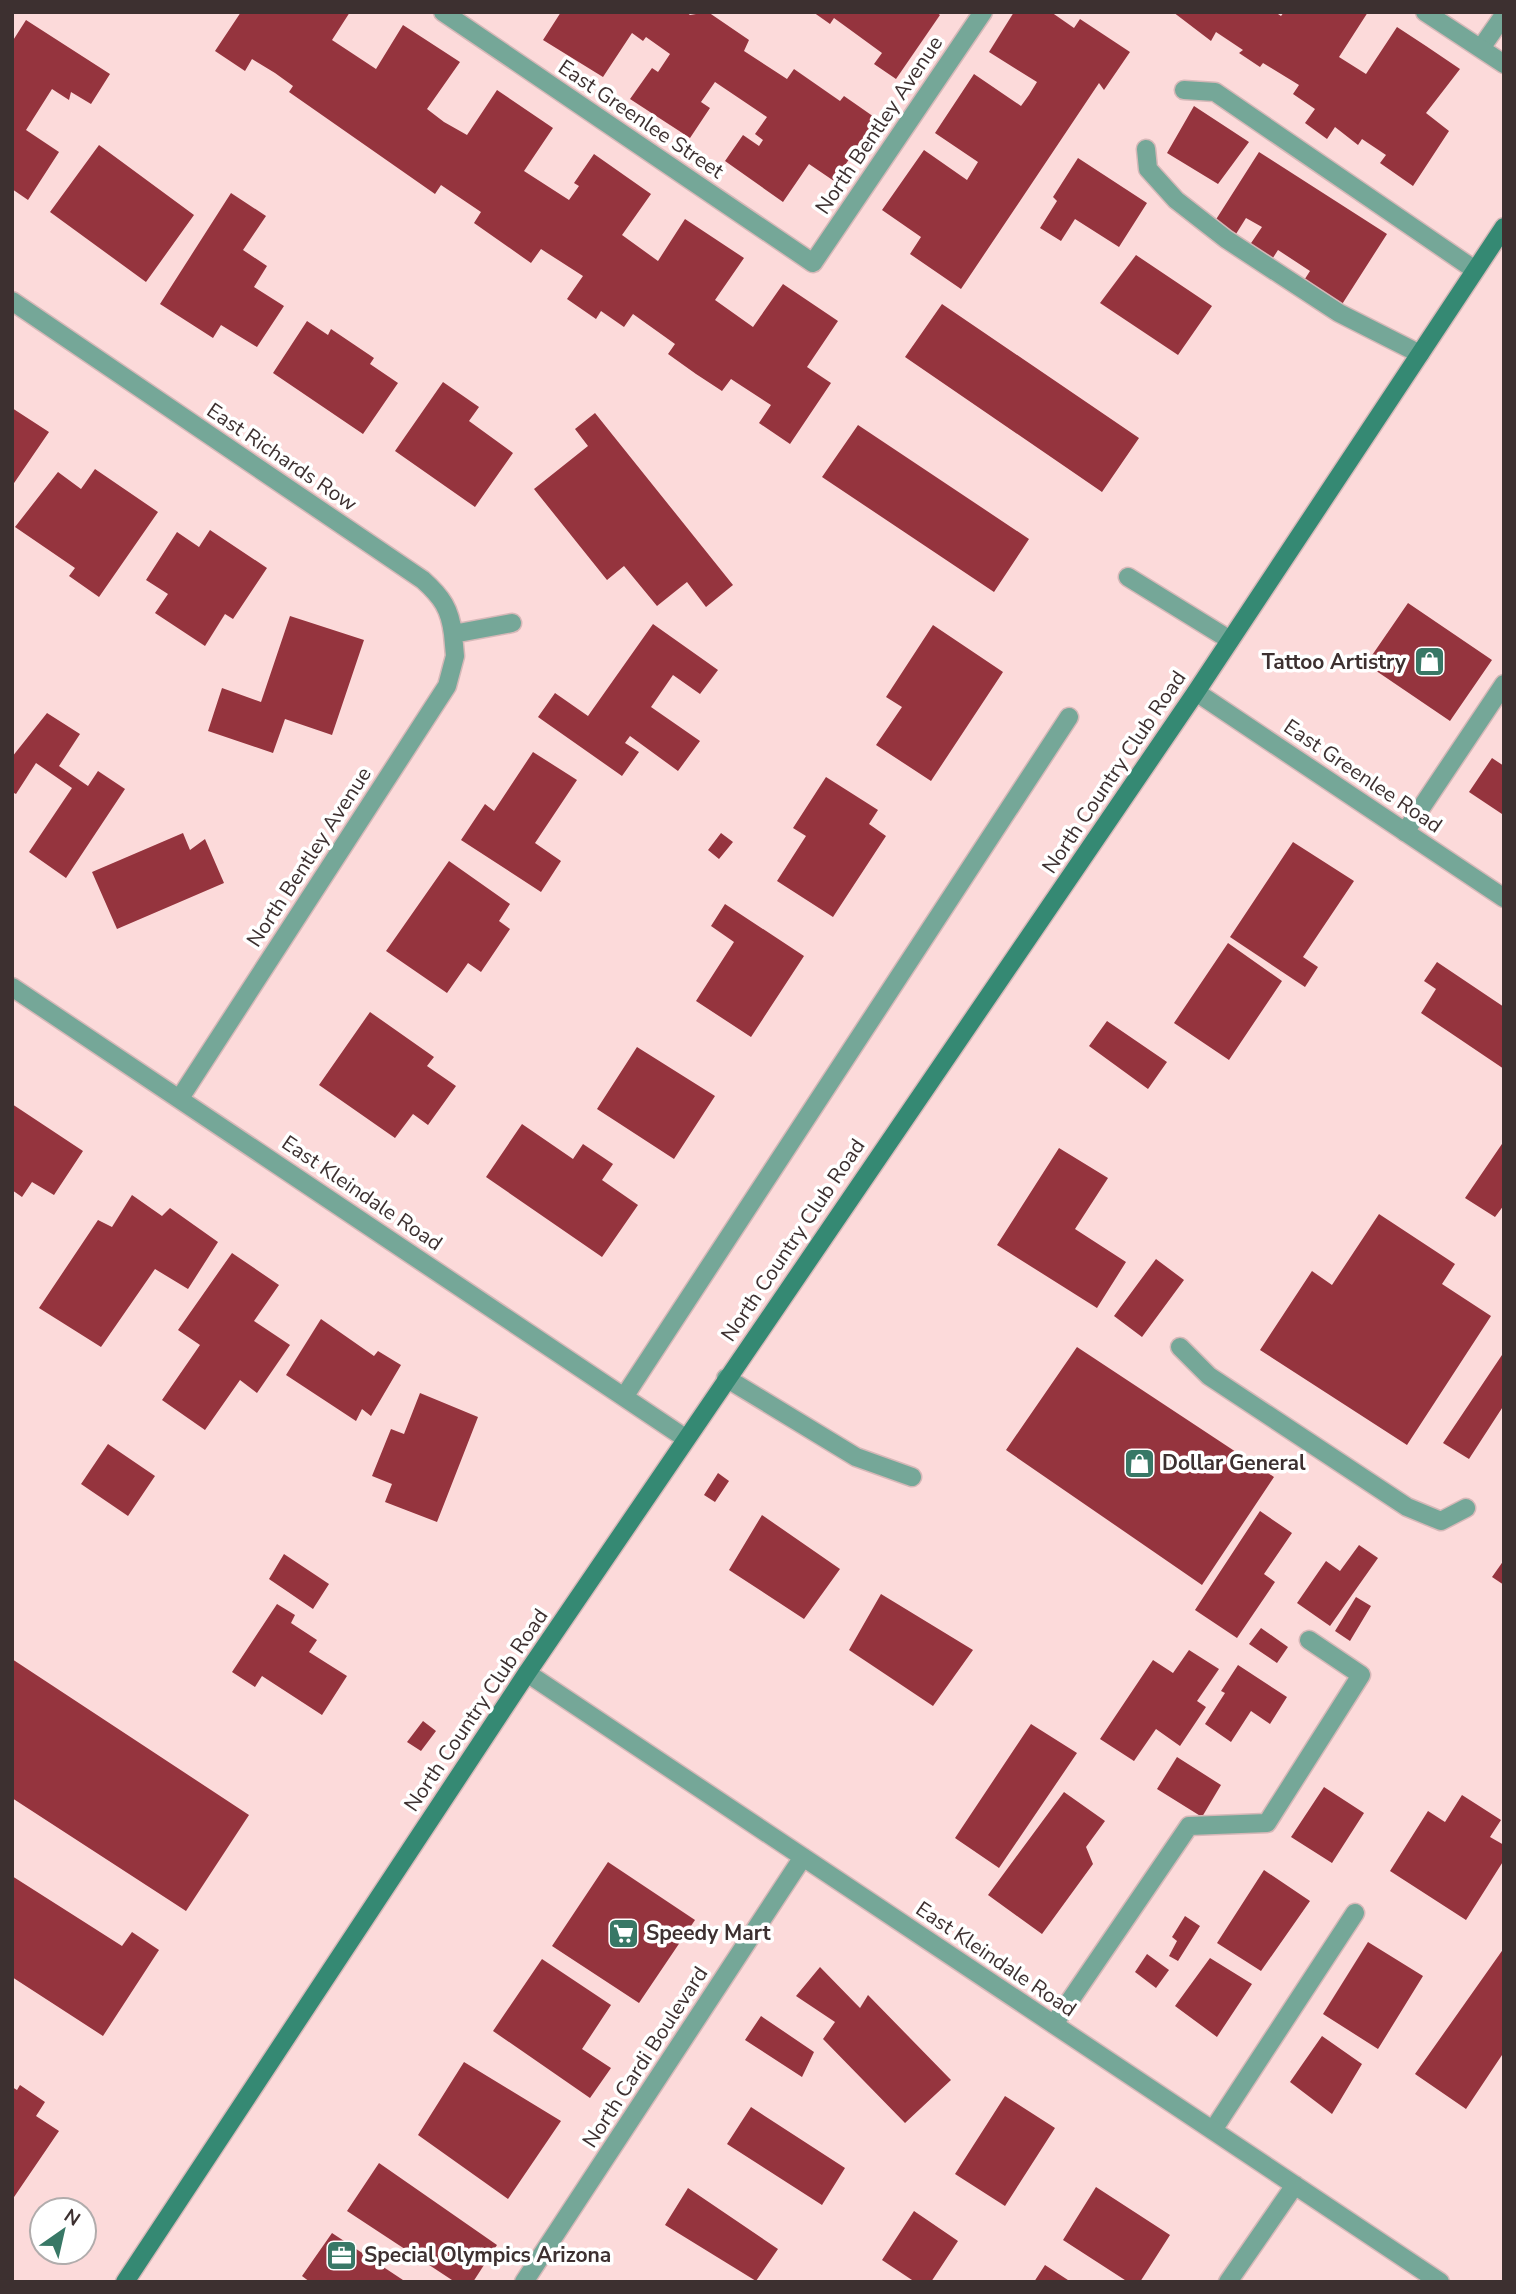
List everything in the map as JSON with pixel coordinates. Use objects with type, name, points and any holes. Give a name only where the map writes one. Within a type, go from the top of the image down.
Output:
[{"type":"main road","name":"North Country Club Road","points":[[125,2282],[527,1673],[1196,692],[1504,227]]},
{"type":"street","name":"East Greenlee Street","points":[[443,12],[813,263]]},
{"type":"street","name":"North Bentley Avenue","points":[[813,263],[983,12]]},
{"type":"street","points":[[1425,12],[1504,64]]},
{"type":"street","points":[[1481,48],[1504,15]]},
{"type":"street","points":[[1184,90],[1215,92],[1475,270]]},
{"type":"street","points":[[1146,149],[1148,169],[1176,200],[1226,239],[1339,313],[1420,354]]},
{"type":"street","name":"East Richards Row","points":[[12,301],[424,580],[442,596],[450,615],[453,634]]},
{"type":"street","points":[[1128,577],[1230,640]]},
{"type":"street","points":[[453,634],[512,623]]},
{"type":"street","name":"North Bentley Avenue","points":[[180,1098],[447,686],[455,656],[453,634]]},
{"type":"street","points":[[1405,832],[1504,684]]},
{"type":"street","name":"East Greenlee Road","points":[[1196,692],[1504,898]]},
{"type":"street","points":[[624,1397],[1069,718]]},
{"type":"street","name":"East Kleindale Road","points":[[12,987],[685,1438]]},
{"type":"street","points":[[1180,1347],[1209,1376],[1406,1507],[1441,1521],[1466,1508]]},
{"type":"street","points":[[726,1378],[856,1457],[912,1477]]},
{"type":"street","points":[[1054,2024],[1189,1826],[1268,1823],[1361,1675],[1309,1640]]},
{"type":"street","name":"East Kleindale Road","points":[[527,1673],[1440,2282]]},
{"type":"street","name":"North Cardi Boulevard","points":[[524,2282],[803,1857]]},
{"type":"street","points":[[1213,2130],[1355,1913]]},
{"type":"street","points":[[1228,2282],[1295,2185]]},
{"type":"building","points":[[241,12],[350,12],[332,40],[376,69],[403,25],[460,62],[427,109],[444,122],[467,135],[497,90],[553,128],[524,171],[569,200],[579,186],[574,183],[594,154],[651,194],[622,235],[658,261],[685,219],[744,258],[715,300],[753,327],[783,284],[838,321],[807,367],[831,383],[790,444],[759,423],[771,405],[731,379],[722,391],[696,374],[668,354],[675,344],[633,314],[624,327],[601,311],[596,319],[567,299],[583,276],[541,249],[531,263],[474,223],[481,212],[441,185],[435,194],[289,92],[293,86],[275,73],[252,59],[245,71],[215,51]]},
{"type":"building","points":[[561,12],[686,12],[690,15],[708,12],[749,40],[744,51],[787,79],[794,69],[840,101],[844,96],[877,119],[834,181],[809,164],[783,202],[725,161],[743,135],[759,146],[763,140],[755,134],[767,117],[715,82],[701,102],[710,108],[690,138],[630,99],[652,68],[658,72],[670,54],[646,37],[643,41],[632,33],[603,77],[543,40]]},
{"type":"building","points":[[813,12],[936,12],[940,15],[896,79],[874,64],[882,53],[834,18],[830,24]]},
{"type":"building","points":[[1014,12],[1051,12],[1074,28],[1080,19],[1130,52],[1104,90],[1099,83],[961,289],[910,254],[921,237],[882,210],[924,150],[967,180],[978,162],[935,133],[974,74],[1021,106],[1029,95],[1037,82],[989,52]]},
{"type":"building","points":[[1173,12],[1275,12],[1281,16],[1284,12],[1368,12],[1339,57],[1366,74],[1397,27],[1426,46],[1460,69],[1426,113],[1449,131],[1413,186],[1380,163],[1386,155],[1362,139],[1358,145],[1335,127],[1327,139],[1305,123],[1315,109],[1293,94],[1299,85],[1263,63],[1260,67],[1239,53],[1243,50],[1216,32],[1211,41]]},
{"type":"building","points":[[26,20],[110,74],[91,104],[71,92],[69,100],[52,89],[26,130],[59,152],[28,200],[12,189],[12,42]]},
{"type":"building","points":[[1194,106],[1249,142],[1218,184],[1167,153]]},
{"type":"building","points":[[99,145],[194,215],[146,282],[50,212]]},
{"type":"building","points":[[1259,152],[1387,234],[1339,309],[1301,285],[1310,271],[1278,250],[1269,264],[1247,249],[1262,227],[1246,218],[1236,234],[1215,221]]},
{"type":"building","points":[[1078,158],[1147,203],[1119,247],[1075,219],[1061,241],[1040,228],[1057,201],[1053,197]]},
{"type":"building","points":[[231,193],[266,216],[243,250],[267,266],[254,287],[284,306],[257,347],[221,325],[213,338],[160,304]]},
{"type":"building","points":[[1136,255],[1212,306],[1178,355],[1100,303]]},
{"type":"building","points":[[942,304],[1139,438],[1102,492],[905,357]]},
{"type":"building","points":[[307,321],[328,335],[331,329],[374,358],[370,364],[398,383],[363,434],[273,373]]},
{"type":"building","points":[[443,382],[479,407],[469,421],[513,453],[475,507],[395,451]]},
{"type":"building","points":[[12,408],[49,432],[12,486]]},
{"type":"building","points":[[595,413],[733,585],[706,607],[687,582],[657,606],[624,566],[607,580],[534,489],[588,446],[575,429]]},
{"type":"building","points":[[858,425],[1029,539],[994,592],[822,477]]},
{"type":"building","points":[[95,469],[158,512],[99,597],[69,576],[75,568],[15,527],[58,472],[81,489]]},
{"type":"building","points":[[210,530],[267,568],[233,619],[225,614],[205,646],[155,613],[168,594],[146,580],[177,532],[199,547]]},
{"type":"building","name":"Tattoo Artistry","points":[[1408,603],[1492,660],[1450,721],[1366,664]]},
{"type":"building","points":[[290,616],[364,640],[332,735],[285,719],[273,753],[208,731],[222,688],[261,702]]},
{"type":"building","points":[[653,624],[718,670],[700,694],[673,675],[651,707],[700,741],[678,771],[630,736],[625,743],[639,752],[622,776],[538,717],[555,693],[588,716]]},
{"type":"building","points":[[933,625],[1003,672],[931,781],[876,745],[902,707],[886,697]]},
{"type":"building","points":[[47,713],[80,734],[59,766],[88,786],[98,771],[125,789],[66,878],[29,852],[72,788],[36,763],[16,794],[12,792],[12,757]]},
{"type":"building","points":[[533,752],[577,780],[535,843],[561,861],[541,892],[461,840],[485,804],[494,811]]},
{"type":"building","points":[[1492,758],[1504,766],[1502,814],[1469,792]]},
{"type":"building","points":[[826,777],[878,810],[869,824],[886,836],[833,917],[777,881],[806,836],[793,828]]},
{"type":"building","points":[[183,833],[190,850],[205,839],[224,883],[117,929],[92,872]]},
{"type":"building","points":[[721,833],[733,842],[719,859],[708,850]]},
{"type":"building","points":[[1293,842],[1354,881],[1303,957],[1318,967],[1305,987],[1230,937]]},
{"type":"building","points":[[449,861],[510,904],[499,921],[510,929],[481,972],[468,963],[447,993],[386,951]]},
{"type":"building","points":[[725,904],[804,956],[751,1037],[696,1001],[734,942],[711,926]]},
{"type":"building","points":[[1228,943],[1282,981],[1229,1060],[1174,1023]]},
{"type":"building","points":[[1437,962],[1504,1007],[1504,1069],[1421,1013],[1436,989],[1424,981]]},
{"type":"building","points":[[370,1012],[434,1057],[427,1066],[456,1086],[428,1125],[413,1114],[395,1138],[319,1085]]},
{"type":"building","points":[[1107,1021],[1167,1062],[1148,1089],[1089,1046]]},
{"type":"building","points":[[637,1047],[715,1096],[674,1159],[597,1109]]},
{"type":"building","points":[[12,1104],[83,1151],[54,1195],[32,1182],[22,1197],[12,1190]]},
{"type":"building","points":[[522,1124],[573,1159],[583,1144],[613,1164],[602,1180],[638,1205],[602,1257],[486,1177]]},
{"type":"building","points":[[1504,1141],[1504,1205],[1495,1217],[1465,1198]]},
{"type":"building","points":[[1059,1148],[1108,1178],[1075,1229],[1126,1262],[1097,1308],[997,1245]]},
{"type":"building","points":[[132,1195],[162,1216],[170,1208],[218,1242],[188,1289],[155,1269],[101,1347],[39,1308],[98,1220],[112,1227]]},
{"type":"building","points":[[1379,1214],[1455,1264],[1442,1284],[1491,1316],[1407,1445],[1260,1350],[1312,1271],[1332,1285]]},
{"type":"building","points":[[232,1253],[279,1285],[254,1321],[290,1345],[257,1393],[240,1380],[205,1430],[162,1400],[200,1345],[178,1330]]},
{"type":"building","points":[[1156,1259],[1184,1280],[1142,1337],[1114,1316]]},
{"type":"building","points":[[321,1319],[374,1356],[378,1351],[401,1365],[371,1416],[362,1409],[356,1421],[286,1375]]},
{"type":"building","name":"Dollar General","points":[[1077,1347],[1274,1477],[1202,1585],[1006,1450]]},
{"type":"building","points":[[1504,1352],[1504,1405],[1469,1459],[1443,1443]]},
{"type":"building","points":[[420,1393],[478,1417],[437,1522],[385,1502],[392,1484],[372,1476],[391,1429],[404,1434]]},
{"type":"building","points":[[108,1444],[155,1476],[128,1516],[81,1484]]},
{"type":"building","points":[[718,1473],[729,1481],[715,1502],[704,1495]]},
{"type":"building","points":[[1260,1511],[1292,1533],[1264,1574],[1275,1582],[1237,1638],[1195,1610]]},
{"type":"building","points":[[762,1515],[840,1569],[804,1619],[729,1570]]},
{"type":"building","points":[[1359,1545],[1378,1558],[1330,1626],[1297,1603],[1326,1561],[1340,1571]]},
{"type":"building","points":[[284,1554],[329,1584],[313,1609],[269,1579]]},
{"type":"building","points":[[1504,1560],[1504,1585],[1492,1577]]},
{"type":"building","points":[[881,1594],[973,1650],[933,1706],[849,1650]]},
{"type":"building","points":[[1356,1597],[1371,1606],[1350,1641],[1335,1631]]},
{"type":"building","points":[[277,1604],[295,1615],[291,1623],[317,1640],[309,1652],[347,1676],[322,1715],[262,1676],[255,1687],[232,1672]]},
{"type":"building","points":[[1261,1628],[1288,1647],[1277,1663],[1249,1644]]},
{"type":"building","points":[[1189,1650],[1219,1669],[1197,1701],[1206,1707],[1180,1746],[1156,1729],[1134,1761],[1100,1739],[1153,1660],[1173,1673]]},
{"type":"building","points":[[12,1659],[249,1815],[186,1911],[12,1798]]},
{"type":"building","points":[[1238,1665],[1287,1697],[1270,1724],[1251,1711],[1231,1742],[1205,1724],[1225,1693],[1221,1691]]},
{"type":"building","points":[[423,1721],[436,1731],[421,1751],[407,1742]]},
{"type":"building","points":[[1031,1724],[1077,1753],[999,1868],[955,1838]]},
{"type":"building","points":[[1177,1757],[1221,1785],[1202,1817],[1157,1789]]},
{"type":"building","points":[[1324,1787],[1364,1813],[1332,1863],[1291,1837]]},
{"type":"building","points":[[1064,1792],[1105,1821],[1086,1847],[1093,1864],[1042,1934],[988,1895]]},
{"type":"building","points":[[1462,1795],[1501,1820],[1490,1837],[1504,1845],[1504,1860],[1466,1920],[1390,1871],[1428,1811],[1445,1822]]},
{"type":"building","name":"Speedy Mart","points":[[608,1862],[695,1920],[639,2003],[552,1946]]},
{"type":"building","points":[[1264,1870],[1310,1901],[1261,1971],[1217,1943]]},
{"type":"building","points":[[12,1876],[122,1946],[132,1932],[159,1950],[103,2036],[12,1977]]},
{"type":"building","points":[[1185,1916],[1200,1926],[1178,1961],[1169,1956],[1177,1941],[1172,1937]]},
{"type":"building","points":[[1368,1942],[1423,1976],[1378,2049],[1323,2014]]},
{"type":"building","points":[[1504,1948],[1504,2052],[1466,2109],[1415,2074]]},
{"type":"building","points":[[1147,1954],[1169,1970],[1156,1988],[1135,1972]]},
{"type":"building","points":[[1210,1958],[1252,1984],[1217,2037],[1175,2006]]},
{"type":"building","points":[[542,1959],[611,2005],[582,2049],[611,2068],[590,2098],[493,2031]]},
{"type":"building","points":[[820,1967],[860,2008],[868,1995],[951,2080],[905,2123],[823,2039],[835,2022],[796,1996]]},
{"type":"building","points":[[761,2016],[814,2052],[802,2077],[745,2040]]},
{"type":"building","points":[[1322,2036],[1362,2064],[1332,2114],[1290,2082]]},
{"type":"building","points":[[464,2062],[561,2121],[508,2199],[418,2135]]},
{"type":"building","points":[[20,2085],[45,2102],[36,2116],[59,2131],[12,2200],[12,2087],[17,2090]]},
{"type":"building","points":[[1005,2096],[1055,2128],[1005,2206],[955,2174]]},
{"type":"building","points":[[751,2107],[845,2168],[822,2205],[727,2144]]},
{"type":"building","points":[[379,2163],[497,2245],[473,2282],[455,2282],[347,2211]]},
{"type":"building","points":[[1096,2187],[1170,2235],[1140,2282],[1128,2282],[1063,2240]]},
{"type":"building","points":[[688,2188],[778,2249],[756,2281],[665,2225]]},
{"type":"building","points":[[914,2211],[958,2241],[931,2282],[915,2282],[882,2260]]},
{"type":"building","name":"Special Olympics Arizona","points":[[332,2233],[406,2282],[310,2282],[302,2276]]},
{"type":"building","points":[[1045,2265],[1071,2282],[1034,2282]]},
{"type":"place","name":"Tattoo Artistry","points":[[1429,662]]},
{"type":"place","name":"Dollar General","points":[[1139,1463]]},
{"type":"place","name":"Speedy Mart","points":[[623,1933]]},
{"type":"place","name":"Special Olympics Arizona","points":[[341,2255]]}]
